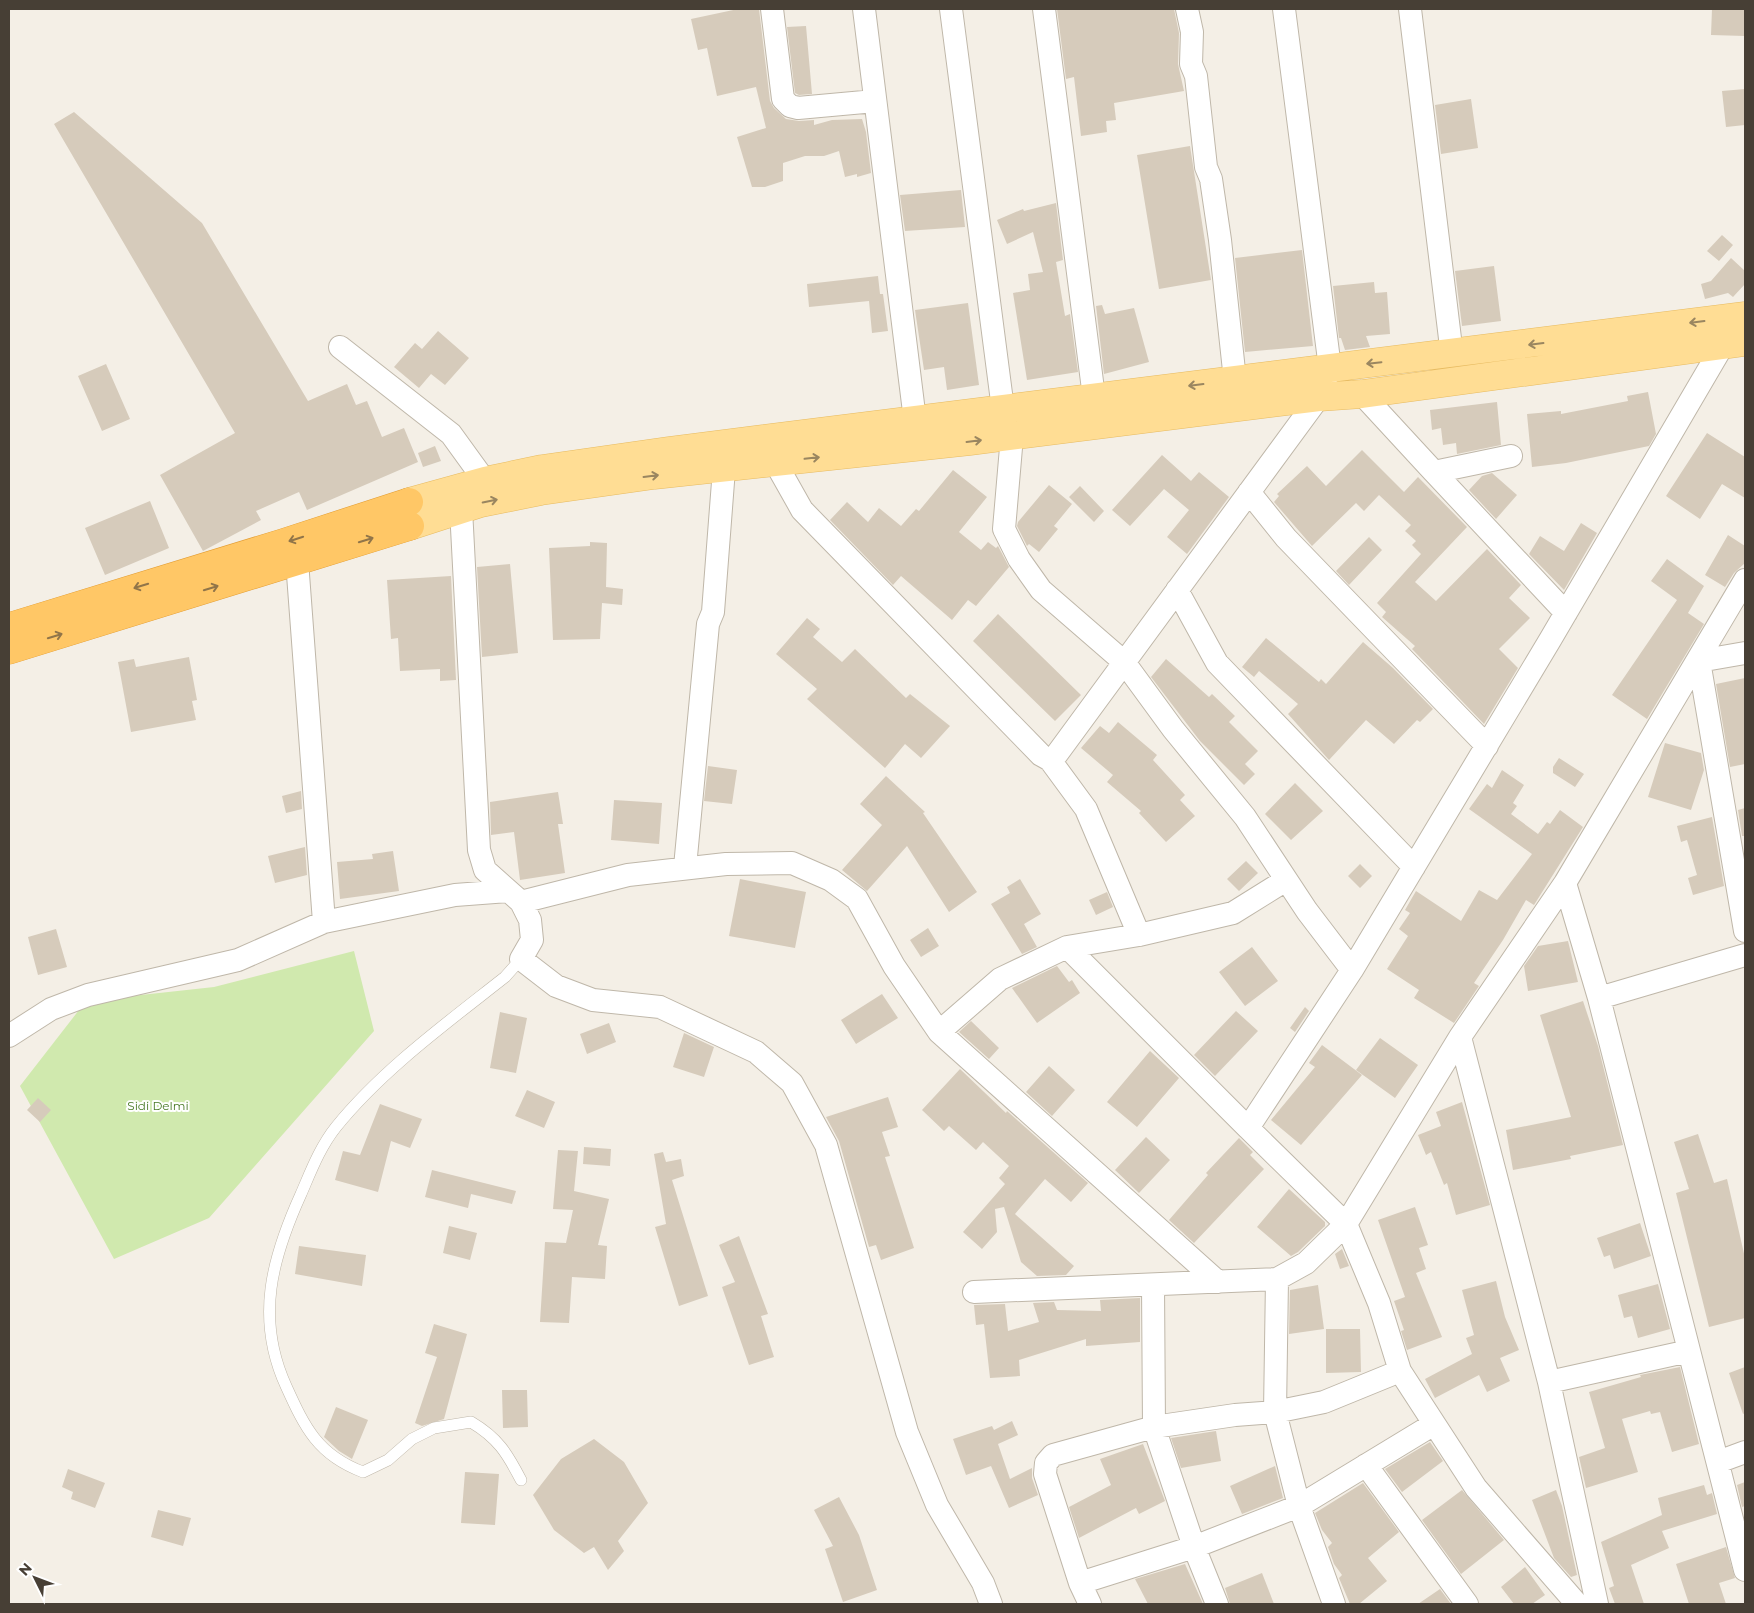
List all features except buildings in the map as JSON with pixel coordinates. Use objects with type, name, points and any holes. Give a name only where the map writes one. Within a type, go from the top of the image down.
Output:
[{"type":"highway","points":[[9,650],[297,561],[410,514]]},
{"type":"highway","points":[[9,627],[410,514]]},
{"type":"main road","points":[[410,514],[485,481],[542,469],[658,452],[1330,368],[1452,355],[1745,316]]},
{"type":"main road","points":[[410,514],[461,510],[541,490],[1012,436],[1320,397],[1362,394],[1734,343]]},
{"type":"street","points":[[772,9],[783,99],[790,106],[798,108],[875,101]]},
{"type":"street","points":[[864,9],[915,420]]},
{"type":"street","points":[[951,9],[1003,409]]},
{"type":"street","points":[[1044,9],[1094,397]]},
{"type":"street","points":[[1187,9],[1192,32],[1191,64],[1196,76],[1206,168],[1211,180],[1236,380]]},
{"type":"street","points":[[1050,760],[1057,754],[1320,397],[1330,368],[1284,9]]},
{"type":"street","points":[[1410,9],[1452,355]]},
{"type":"street","points":[[1248,1128],[1352,970],[1566,613],[1734,343]]},
{"type":"street","points":[[340,347],[450,434],[485,481]]},
{"type":"street","points":[[1362,394],[1566,613]]},
{"type":"street","points":[[1012,436],[1004,529],[1019,559],[1040,590],[1124,662],[1173,729],[1245,817],[1286,880],[1352,970]]},
{"type":"street","points":[[1434,472],[1510,456]]},
{"type":"street","points":[[775,462],[802,510],[1041,755],[1050,760],[1086,809],[1138,935]]},
{"type":"street","points":[[685,867],[708,624],[713,612],[724,469]]},
{"type":"street","points":[[1249,492],[1286,538],[1487,746]]},
{"type":"street","points":[[461,510],[479,850],[484,870],[514,896],[530,920],[532,940],[521,959],[556,986],[593,1000],[660,1007],[756,1052],[792,1083],[826,1145],[907,1432],[937,1505],[983,1583],[991,1604]]},
{"type":"street","points":[[297,561],[324,922]]},
{"type":"street","points":[[974,1292],[1277,1279],[1306,1263],[1346,1224],[1460,1037],[1565,882],[1699,661],[1745,580]]},
{"type":"street","points":[[1177,590],[1217,663],[1414,867]]},
{"type":"street","points":[[1699,661],[1745,652]]},
{"type":"street","points":[[1699,661],[1745,931]]},
{"type":"street","points":[[9,1036],[51,1008],[88,995],[238,960],[324,922],[455,895],[514,896],[628,875],[685,867],[792,863],[831,880],[857,900],[894,966],[939,1032],[1218,1282]]},
{"type":"street","points":[[939,1032],[1000,979],[1067,947],[1138,935],[1233,913],[1286,880]]},
{"type":"street","points":[[1565,882],[1599,998],[1745,1570]]},
{"type":"street","points":[[1067,947],[1346,1224],[1379,1303],[1400,1371],[1476,1488],[1577,1604]]},
{"type":"street","points":[[1599,998],[1745,955]]},
{"type":"street","points":[[1460,1037],[1549,1382],[1597,1604]]},
{"type":"street","points":[[1277,1279],[1275,1412],[1299,1506],[1334,1604]]},
{"type":"street","points":[[1152,1284],[1154,1427],[1194,1547],[1217,1604]]},
{"type":"street","points":[[1549,1382],[1689,1351]]},
{"type":"street","points":[[1090,1604],[1080,1584],[1044,1474],[1046,1462],[1053,1455],[1154,1427],[1236,1415],[1275,1412],[1324,1402],[1400,1371]]},
{"type":"street","points":[[1080,1584],[1194,1547],[1299,1506],[1434,1424]]},
{"type":"street","points":[[1718,1462],[1745,1452]]},
{"type":"street","points":[[1366,1465],[1467,1604]]},
{"type":"lane","points":[[521,959],[505,977],[386,1075],[336,1127],[320,1152],[292,1214],[270,1284],[269,1312],[269,1335],[274,1357],[301,1419],[324,1450],[342,1464],[363,1472],[388,1460],[412,1439],[434,1428],[471,1422],[490,1434],[506,1452],[521,1480]]},
{"type":"green space","name":"Sidi Delmi","points":[[354,951],[374,1031],[209,1218],[114,1259],[20,1086],[86,1001],[214,987]]}]
